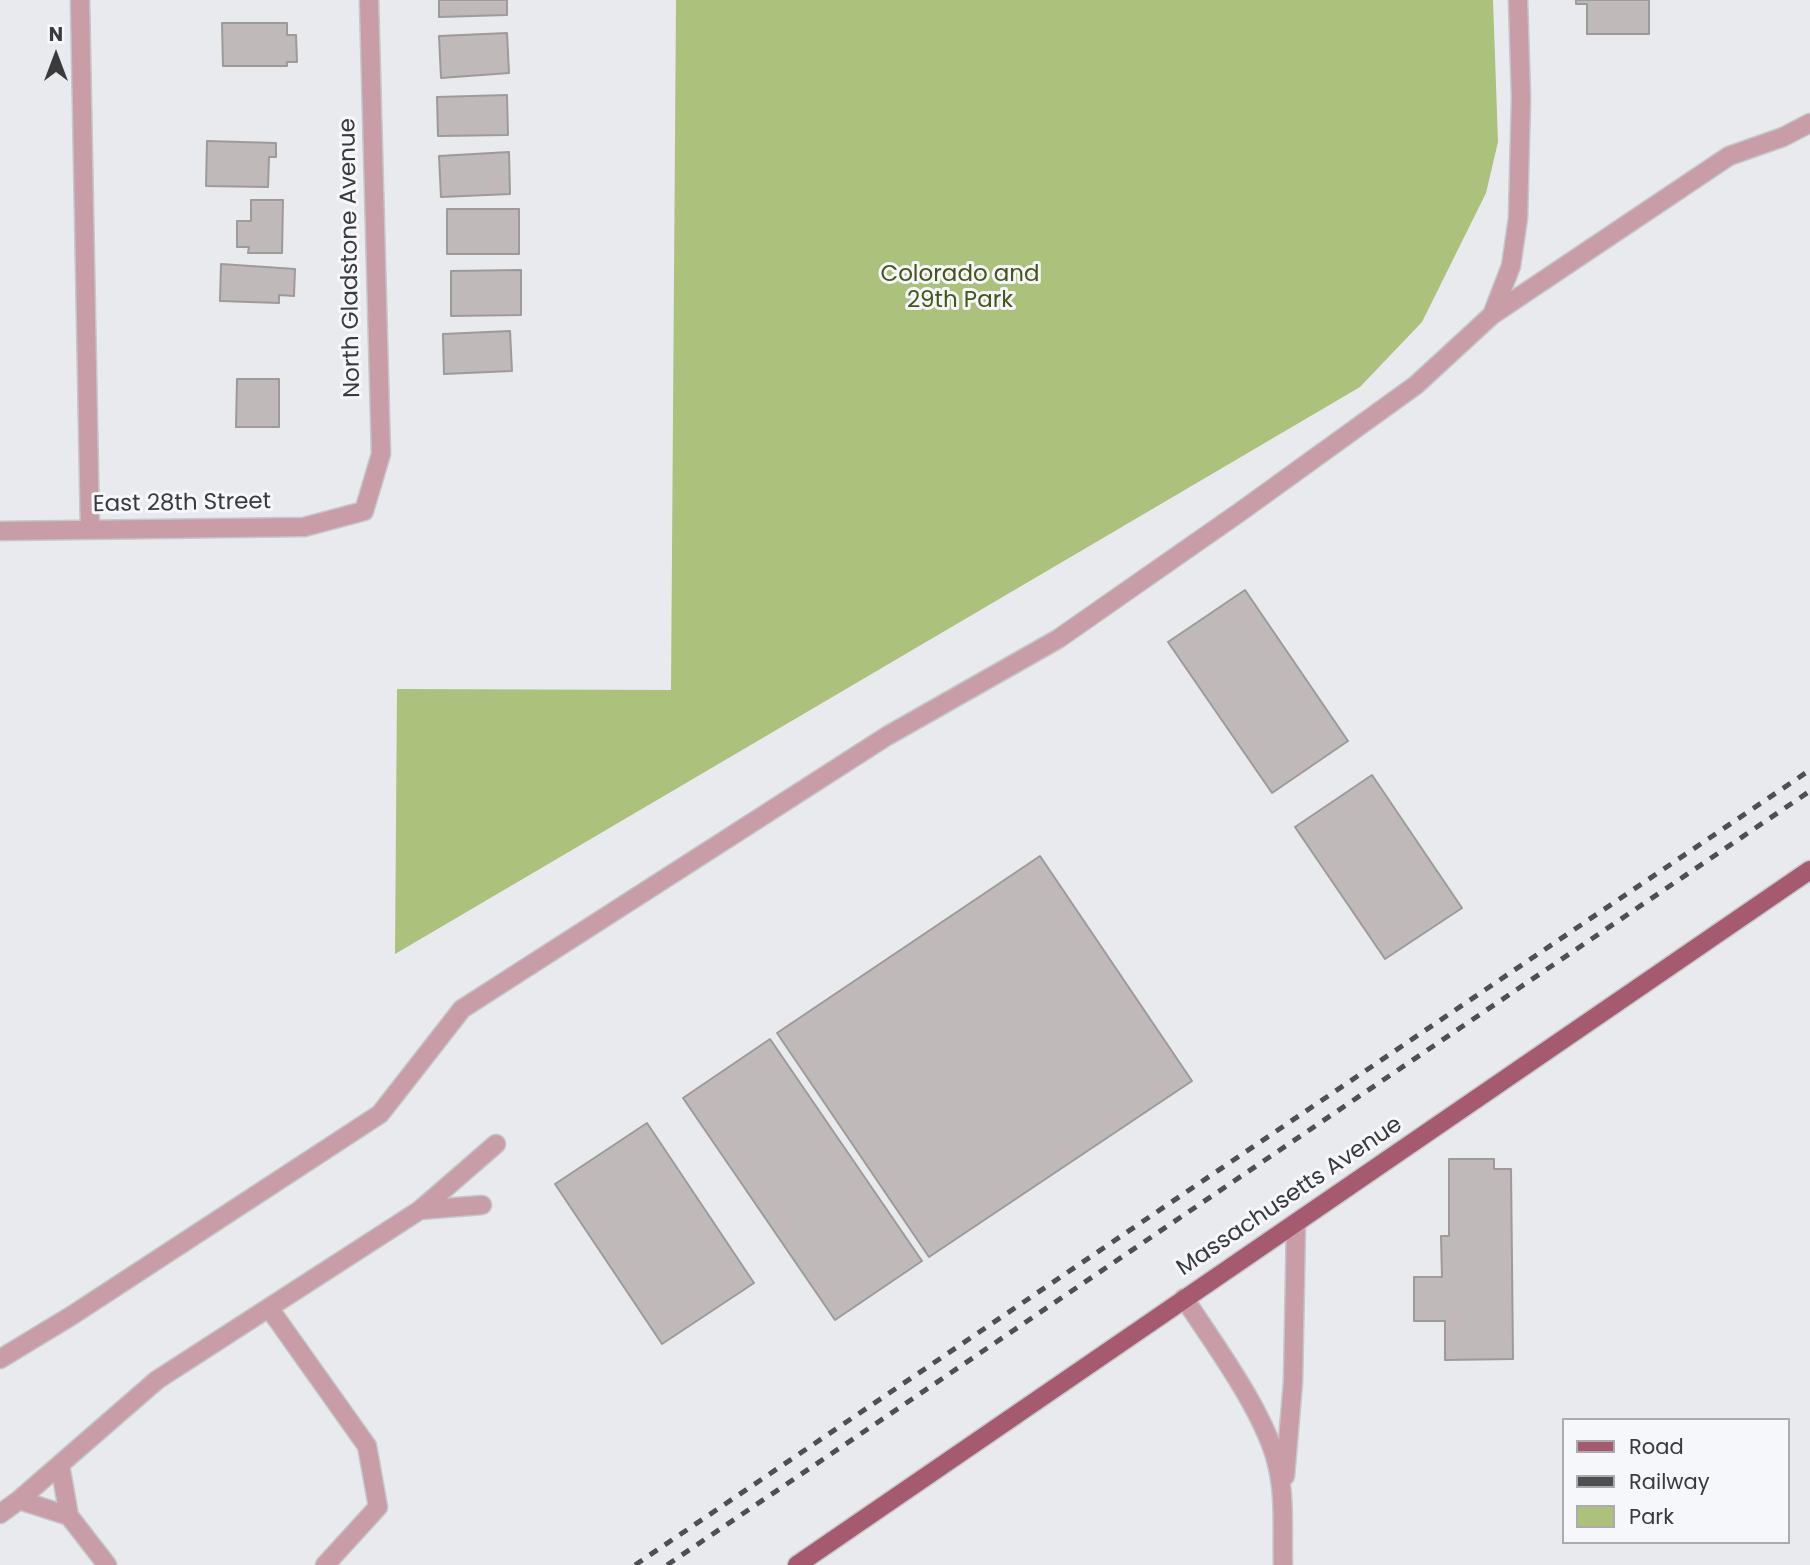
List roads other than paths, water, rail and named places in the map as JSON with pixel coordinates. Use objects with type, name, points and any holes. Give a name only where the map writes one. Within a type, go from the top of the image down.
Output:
[{"type":"main road","name":"Massachusetts Avenue","points":[[797,1565],[1810,870]]},
{"type":"street","points":[[80,0],[90,530]]},
{"type":"street","name":"North Gladstone Avenue","points":[[363,511],[381,454],[369,0]]},
{"type":"street","points":[[1492,315],[1511,266],[1518,218],[1521,98],[1518,0]]},
{"type":"street","points":[[0,1359],[71,1316],[380,1114],[462,1009],[887,736],[1058,639],[1416,385],[1492,315],[1729,156],[1783,137],[1810,123]]},
{"type":"street","name":"East 28th Street","points":[[0,531],[304,527],[363,511]]},
{"type":"street","points":[[0,1514],[157,1381],[419,1210],[496,1144]]},
{"type":"street","points":[[419,1210],[482,1205]]},
{"type":"street","points":[[1282,1504],[1293,1382],[1296,1223]]},
{"type":"street","points":[[1184,1298],[1261,1423],[1278,1467],[1282,1504],[1283,1565]]},
{"type":"street","points":[[269,1308],[367,1446],[378,1507],[325,1565]]},
{"type":"street","points":[[60,1465],[69,1516],[107,1565]]},
{"type":"street","points":[[19,1500],[69,1516]]},
{"type":"railway","points":[[635,1565],[1810,770]]},
{"type":"railway","points":[[667,1565],[1810,791]]},
{"type":"park label","name":"Colorado and 29th Park","points":[[960,288]]}]
